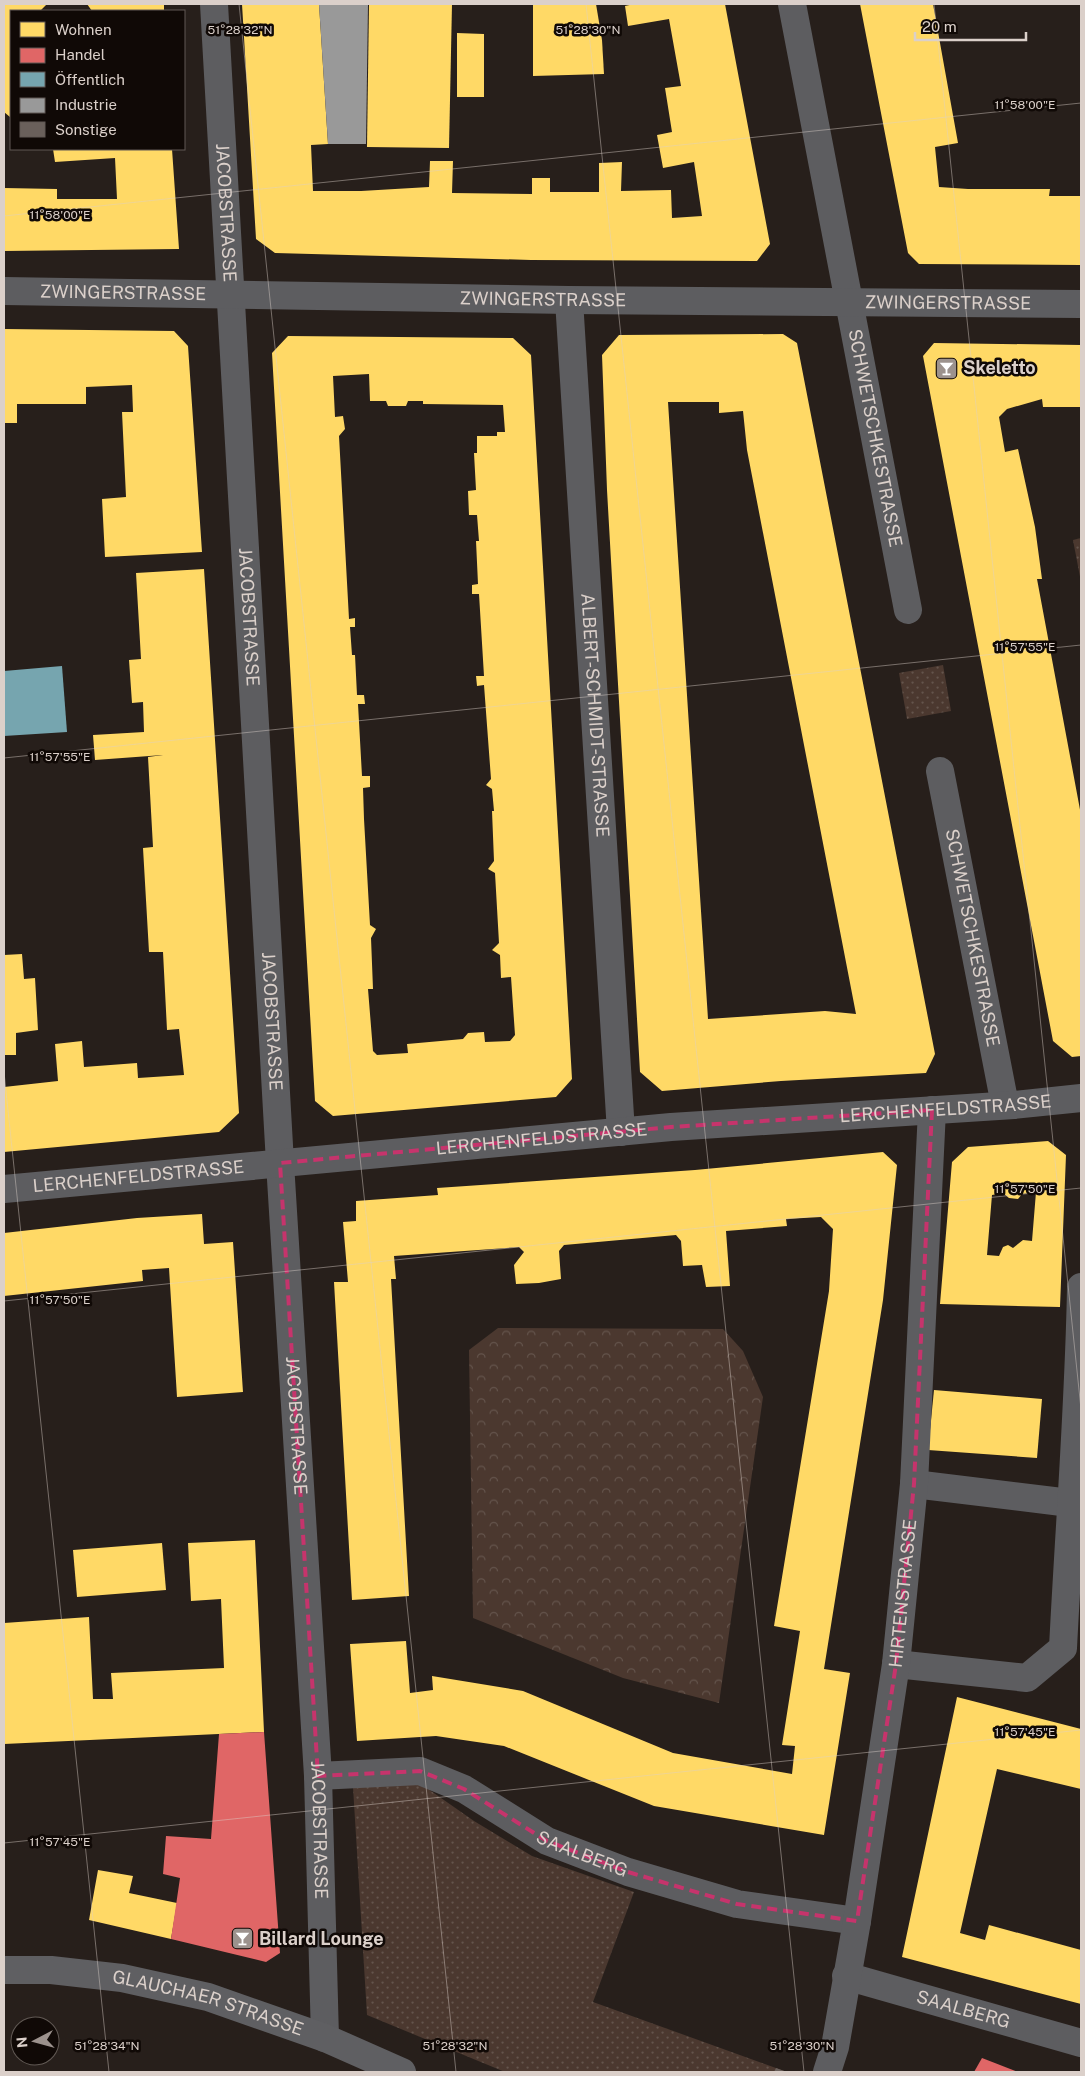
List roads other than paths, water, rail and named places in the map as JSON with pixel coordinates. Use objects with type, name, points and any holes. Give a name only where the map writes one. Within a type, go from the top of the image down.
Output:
[{"type":"street","name":"JACOBSTRASSE","points":[[214,4],[280,1163],[318,1776],[325,2038]]},
{"type":"street","name":"SCHWETSCHKESTRASSE","points":[[792,4],[908,610]]},
{"type":"street","name":"ZWINGERSTRASSE","points":[[4,291],[569,300],[1081,304]]},
{"type":"street","name":"ALBERT-SCHMIDT-STRASSE","points":[[569,300],[621,1132]]},
{"type":"street","name":"SCHWETSCHKESTRASSE","points":[[940,771],[1005,1105]]},
{"type":"street","name":"LERCHENFELDSTRASSE","points":[[4,1189],[621,1132],[1081,1098]]},
{"type":"street","name":"HIRTENSTRASSE","points":[[827,2072],[835,2048],[857,1921],[896,1664],[914,1484],[932,1110]]},
{"type":"street","points":[[896,1664],[1027,1678],[1063,1648],[1070,1503],[1080,1379],[1081,1286]]},
{"type":"street","points":[[914,1484],[1070,1503]]},
{"type":"street","name":"SAALBERG","points":[[318,1776],[420,1771],[464,1789],[547,1841],[628,1872],[737,1904],[857,1921]]},
{"type":"street","name":"GLAUCHAER STRASSE","points":[[4,1970],[51,1970],[122,1978],[208,1997],[325,2038],[402,2072]]},
{"type":"street","name":"SAALBERG","points":[[846,1976],[1081,2044]]},
{"type":"place","name":"Skeletto","points":[[947,368]]},
{"type":"place","name":"Billard Lounge","points":[[243,1939]]}]
